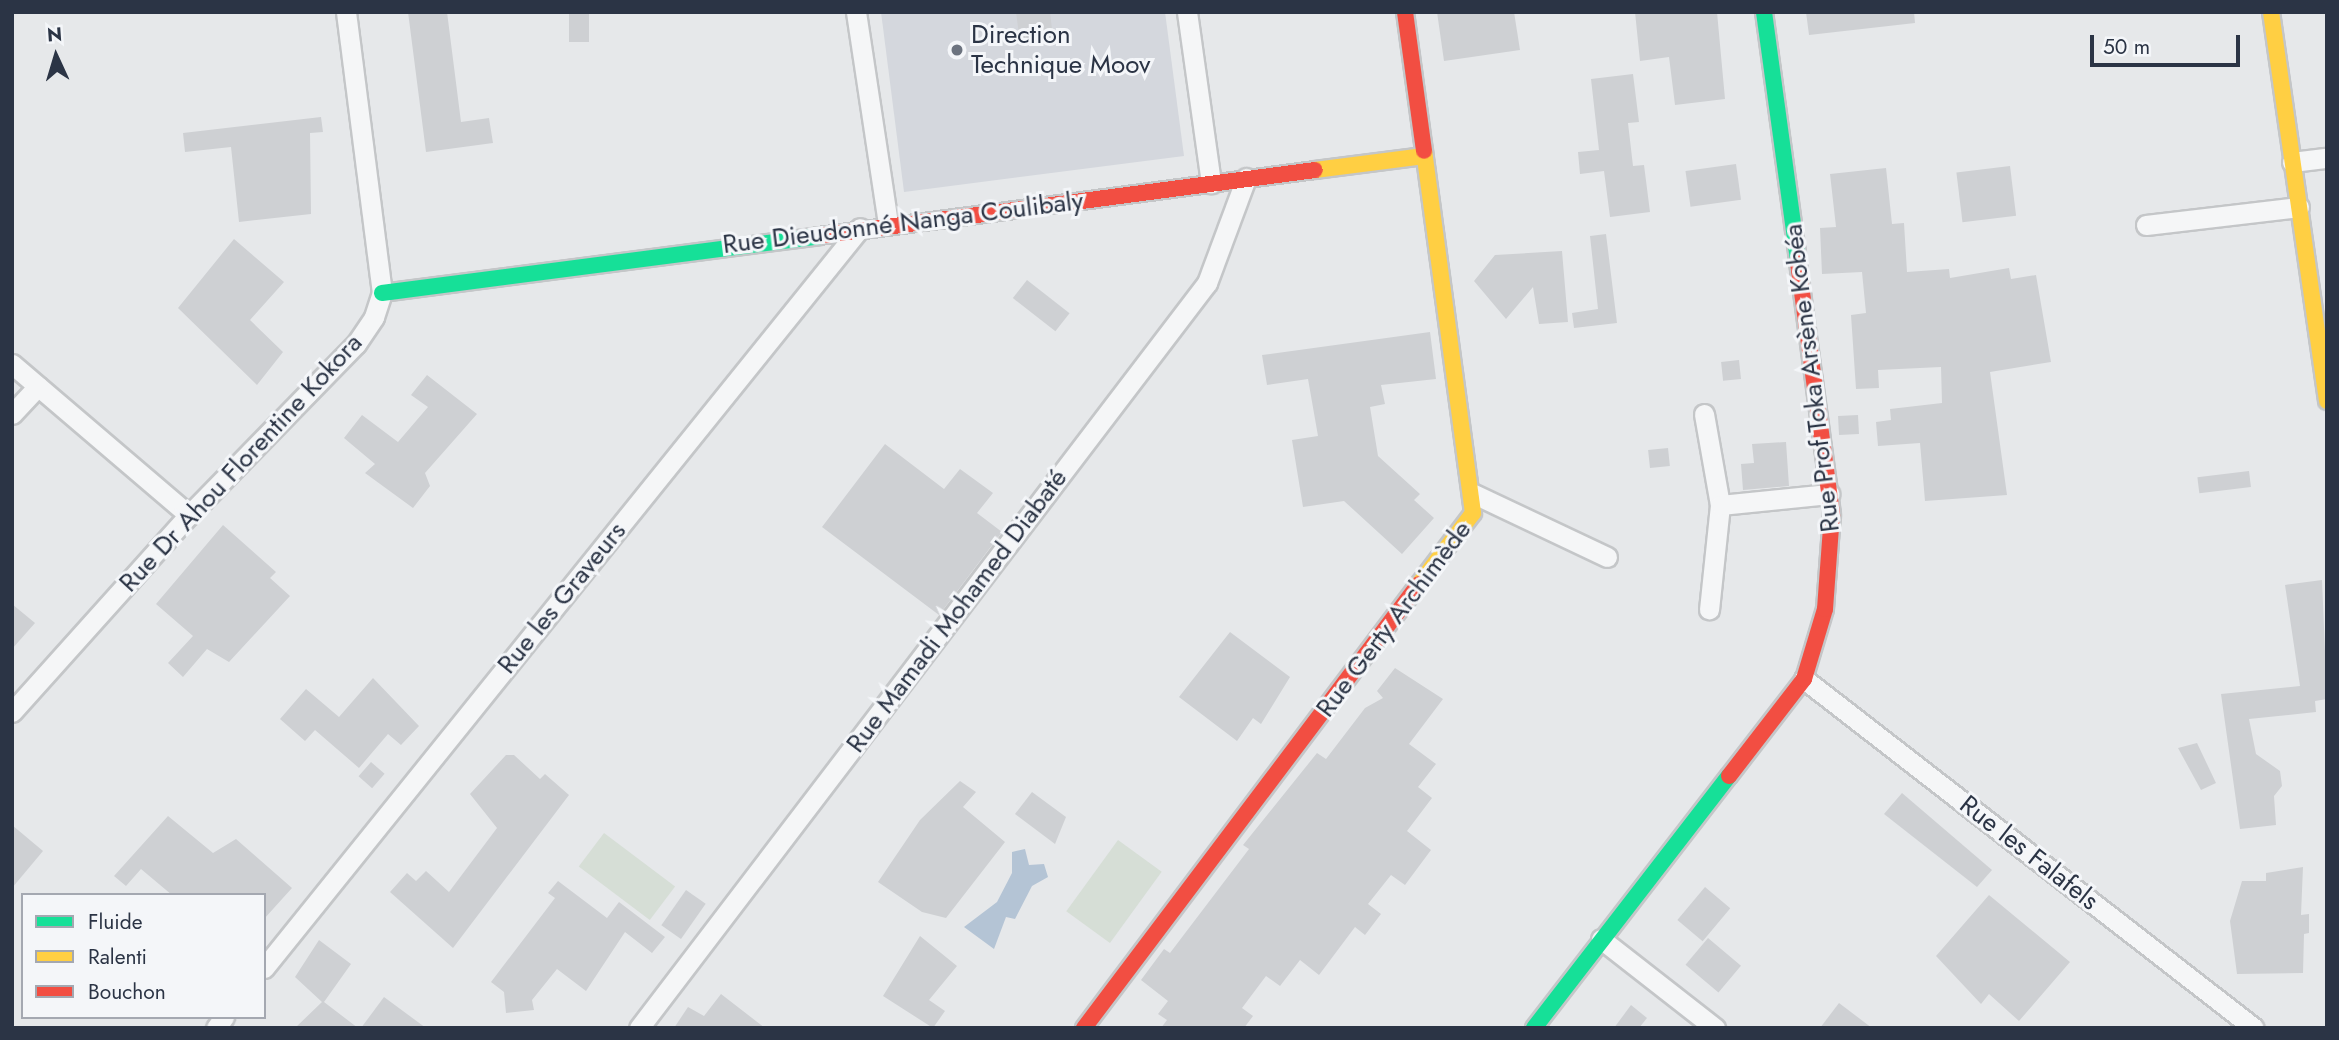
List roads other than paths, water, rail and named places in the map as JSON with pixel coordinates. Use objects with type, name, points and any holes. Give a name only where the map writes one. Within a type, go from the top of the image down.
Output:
[{"type":"street","points":[[345,12],[382,293]]},
{"type":"street","points":[[856,12],[888,224]]},
{"type":"street","points":[[1187,12],[1211,183]]},
{"type":"street","name":"Rue Gerty Archimède","points":[[1084,1028],[1460,534],[1473,513],[1474,494],[1405,12]]},
{"type":"street","name":"Rue Prof Toka Arsène Kobéa","points":[[1534,1028],[1804,679],[1832,564],[1829,494],[1764,12]]},
{"type":"street","points":[[2272,12],[2327,401]]},
{"type":"street","name":"Rue Dieudonné Nanga Coulibaly","points":[[382,293],[888,224],[1424,156]]},
{"type":"street","points":[[2292,162],[2327,159]]},
{"type":"street","name":"Rue Mamadi Mohamed Diabaté","points":[[639,1028],[1207,283],[1246,178]]},
{"type":"street","points":[[2146,225],[2299,207]]},
{"type":"street","name":"Rue les Graveurs","points":[[266,966],[860,228]]},
{"type":"street","name":"Rue Dr Ahou Florentine Kokora","points":[[12,712],[189,515],[356,344],[382,293]]},
{"type":"street","points":[[12,364],[189,515]]},
{"type":"street","points":[[12,414],[38,386]]},
{"type":"street","points":[[1704,414],[1720,505],[1709,609]]},
{"type":"street","points":[[1474,494],[1607,557]]},
{"type":"street","points":[[1720,505],[1829,494]]},
{"type":"street","name":"Rue les Falafels","points":[[1804,679],[2255,1028]]},
{"type":"street","points":[[1601,939],[1715,1028]]},
{"type":"water","points":[[1025,849],[1029,865],[1044,864],[1048,877],[1032,886],[1015,919],[1006,917],[994,949],[964,927],[997,902],[1012,873],[1012,852]]},
{"type":"place","name":"Direction Technique Moov","points":[[957,50]]}]
